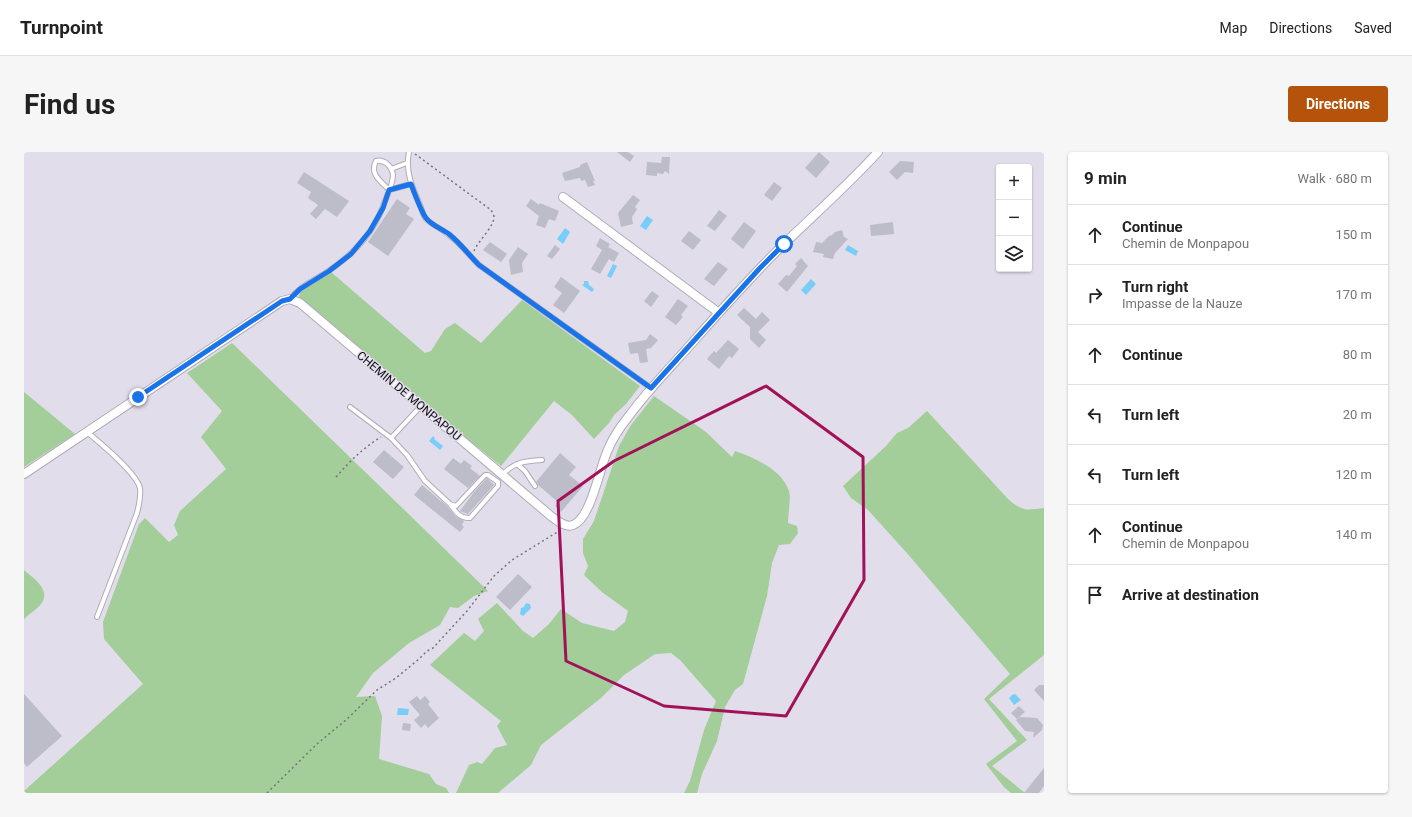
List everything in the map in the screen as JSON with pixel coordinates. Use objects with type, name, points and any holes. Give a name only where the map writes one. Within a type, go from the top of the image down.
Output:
[{"type":"street","points":[[563,524],[568,526],[573,525],[583,516],[592,499],[602,464],[611,443],[629,416],[651,388],[760,268],[878,152]]},
{"type":"street","points":[[563,198],[719,313]]},
{"type":"street","points":[[24,474],[282,301],[290,299]]},
{"type":"street","name":"CHEMIN DE MONPAPOU","points":[[290,299],[300,304],[552,517],[563,524]]},
{"type":"lane","points":[[409,152],[407,163],[411,184],[426,218],[450,235],[473,257],[479,265],[651,388]]},
{"type":"lane","points":[[290,299],[300,289],[329,271],[351,254],[370,231],[383,208],[389,190],[393,176],[391,169],[385,162],[376,161],[373,166],[373,171],[389,190]]},
{"type":"lane","points":[[391,169],[407,163]]},
{"type":"lane","points":[[389,190],[411,184]]},
{"type":"lane","points":[[391,438],[422,406]]},
{"type":"lane","points":[[350,407],[391,438],[407,455],[425,481],[450,504],[457,514],[465,519],[470,518],[498,486],[498,482],[486,475],[456,506],[450,504]]},
{"type":"lane","points":[[87,432],[109,450],[136,479],[140,488],[140,499],[137,513],[97,618]]},
{"type":"lane","points":[[502,474],[509,467],[525,460],[542,460]]},
{"type":"lane","points":[[517,464],[525,471],[536,486]]},
{"type":"path","points":[[413,152],[491,210],[494,217],[491,226],[474,250],[473,257]]},
{"type":"path","points":[[336,477],[352,458],[366,446],[386,434]]},
{"type":"path","points":[[267,793],[318,743],[346,720],[377,690],[396,678],[427,651],[434,648],[468,611],[498,572],[512,560],[556,534],[563,524]]},
{"type":"highlighted area","points":[[766,386],[863,457],[864,580],[786,716],[664,706],[566,661],[558,501],[614,461]]},
{"type":"green space","points":[[331,272],[425,353],[431,351],[445,329],[455,323],[481,343],[522,300],[640,386],[626,404],[614,415],[609,423],[594,439],[572,415],[554,401],[501,466],[430,409],[300,299],[299,296],[301,291]]},
{"type":"green space","points":[[232,343],[488,591],[474,596],[458,608],[450,607],[440,625],[409,643],[373,673],[356,697],[375,696],[382,716],[379,759],[429,774],[436,784],[446,788],[449,793],[24,793],[24,791],[143,684],[104,639],[103,622],[139,524],[145,518],[169,542],[178,535],[174,525],[180,511],[226,469],[201,437],[222,411],[187,373]]},
{"type":"green space","points":[[24,392],[75,434],[24,467]]},
{"type":"green space","points":[[654,396],[706,432],[732,457],[735,451],[759,461],[774,471],[789,491],[790,502],[788,523],[797,526],[798,533],[790,544],[779,545],[772,563],[767,596],[743,684],[735,690],[725,707],[717,741],[702,774],[697,793],[684,793],[690,781],[704,730],[716,701],[680,660],[671,653],[655,654],[624,675],[601,698],[541,745],[531,765],[498,793],[456,793],[469,765],[477,762],[482,764],[495,748],[507,745],[497,726],[501,721],[430,665],[464,633],[475,641],[484,631],[478,619],[497,603],[523,631],[533,638],[549,624],[561,609],[582,623],[614,631],[625,622],[628,611],[602,592],[584,575],[588,566],[583,553],[583,539],[594,521],[619,446],[631,425]]},
{"type":"green space","points":[[927,411],[1008,499],[1017,506],[1025,509],[1044,508],[1044,655],[989,699],[1027,740],[992,766],[1025,793],[1011,793],[1004,787],[986,764],[1017,741],[984,699],[1010,674],[906,552],[868,510],[851,498],[843,486],[886,446],[897,433],[908,428]]},
{"type":"green space","points":[[24,570],[43,589],[44,599],[37,608],[24,619]]},
{"type":"water","points":[[647,216],[653,220],[646,230],[640,226]]},
{"type":"water","points":[[565,228],[570,232],[563,244],[557,239]]},
{"type":"water","points":[[848,245],[858,251],[856,256],[845,250]]},
{"type":"water","points":[[613,264],[617,266],[611,278],[607,276]]},
{"type":"water","points":[[811,279],[816,284],[806,295],[801,290]]},
{"type":"water","points":[[584,281],[588,281],[589,285],[594,289],[592,292],[582,285],[584,284]]},
{"type":"water","points":[[433,436],[435,438],[434,439],[443,446],[440,450],[429,441]]},
{"type":"water","points":[[526,603],[530,604],[531,608],[523,616],[520,614],[521,608],[524,607]]},
{"type":"water","points":[[1015,694],[1021,700],[1014,705],[1009,698]]},
{"type":"water","points":[[398,708],[409,709],[408,715],[397,715]]},
{"type":"building","points":[[617,152],[628,152],[634,156],[630,162]]},
{"type":"building","points":[[819,152],[830,162],[816,178],[805,168]]},
{"type":"building","points":[[662,157],[670,157],[669,174],[665,171],[663,174],[657,173],[657,176],[646,175],[647,162],[661,163]]},
{"type":"building","points":[[900,161],[914,162],[913,173],[905,172],[897,180],[889,172]]},
{"type":"building","points":[[587,162],[595,181],[593,181],[595,185],[588,187],[585,180],[581,181],[580,178],[565,181],[562,173],[580,167],[580,165]]},
{"type":"building","points":[[304,172],[349,201],[337,217],[325,209],[316,219],[310,214],[318,205],[308,198],[311,192],[297,183]]},
{"type":"building","points":[[774,182],[782,188],[772,201],[764,195]]},
{"type":"building","points":[[633,195],[640,200],[635,207],[637,209],[632,217],[633,224],[621,227],[618,213]]},
{"type":"building","points":[[397,199],[410,208],[406,214],[414,219],[388,256],[368,242]]},
{"type":"building","points":[[531,199],[539,205],[540,203],[559,211],[555,221],[549,219],[545,228],[536,225],[539,216],[526,206]]},
{"type":"building","points":[[719,210],[727,216],[715,231],[707,226]]},
{"type":"building","points":[[744,222],[756,231],[743,249],[731,239]]},
{"type":"building","points":[[893,222],[894,234],[871,236],[870,225]]},
{"type":"building","points":[[842,230],[844,237],[848,239],[835,253],[833,259],[823,257],[824,254],[813,252],[816,242],[822,243],[830,235],[831,236],[835,232]]},
{"type":"building","points":[[689,231],[701,240],[693,250],[681,241]]},
{"type":"building","points":[[600,238],[610,244],[608,247],[619,253],[614,262],[609,259],[600,274],[591,269],[602,250],[596,246]]},
{"type":"building","points":[[490,242],[507,254],[501,262],[483,250]]},
{"type":"building","points":[[555,245],[560,249],[552,259],[547,256]]},
{"type":"building","points":[[518,247],[528,254],[522,263],[523,272],[511,275],[509,260]]},
{"type":"building","points":[[801,258],[808,266],[787,292],[778,284],[786,275],[789,276],[797,266],[795,264]]},
{"type":"building","points":[[718,262],[728,269],[714,286],[704,279]]},
{"type":"building","points":[[561,277],[580,291],[564,313],[553,305],[562,293],[554,287]]},
{"type":"building","points":[[652,291],[659,296],[651,307],[644,301]]},
{"type":"building","points":[[678,299],[688,306],[681,315],[683,317],[676,325],[665,317]]},
{"type":"building","points":[[744,308],[756,319],[762,312],[770,320],[758,332],[766,340],[759,348],[750,339],[750,327],[737,315]]},
{"type":"building","points":[[650,334],[658,340],[651,348],[646,349],[648,362],[640,363],[638,353],[630,354],[628,343],[646,340]]},
{"type":"building","points":[[728,340],[739,349],[732,358],[729,356],[719,369],[707,359],[714,351],[716,353]]},
{"type":"building","points":[[384,450],[404,467],[393,479],[373,462]]},
{"type":"building","points":[[560,453],[576,467],[569,475],[583,486],[561,512],[555,506],[558,502],[536,482]]},
{"type":"building","points":[[453,458],[461,464],[464,460],[472,466],[470,468],[480,476],[468,488],[444,469]]},
{"type":"building","points":[[487,478],[494,485],[468,514],[460,511],[474,492]]},
{"type":"building","points":[[422,485],[447,506],[456,517],[464,521],[462,525],[464,527],[460,532],[414,495]]},
{"type":"building","points":[[518,574],[532,587],[510,610],[496,597]]},
{"type":"building","points":[[1039,685],[1044,685],[1044,701],[1034,690]]},
{"type":"building","points":[[24,694],[62,736],[27,767],[24,763]]},
{"type":"building","points":[[417,696],[420,700],[425,696],[430,702],[428,704],[439,718],[428,728],[425,724],[421,728],[414,720],[420,715],[409,702]]},
{"type":"building","points":[[1019,706],[1025,712],[1017,719],[1011,713]]},
{"type":"building","points":[[1020,717],[1037,718],[1043,725],[1042,730],[1033,738],[1034,732],[1025,731],[1016,720]]},
{"type":"building","points":[[403,723],[411,724],[410,731],[402,730]]},
{"type":"building","points":[[1044,768],[1044,786],[1039,793],[1024,793]]},
{"type":"route","points":[[138,397],[282,301],[290,299],[294,293],[329,271],[351,254],[370,231],[383,208],[389,190],[411,184],[426,218],[450,235],[473,257],[479,265],[651,388],[760,268],[784,244]]}]
